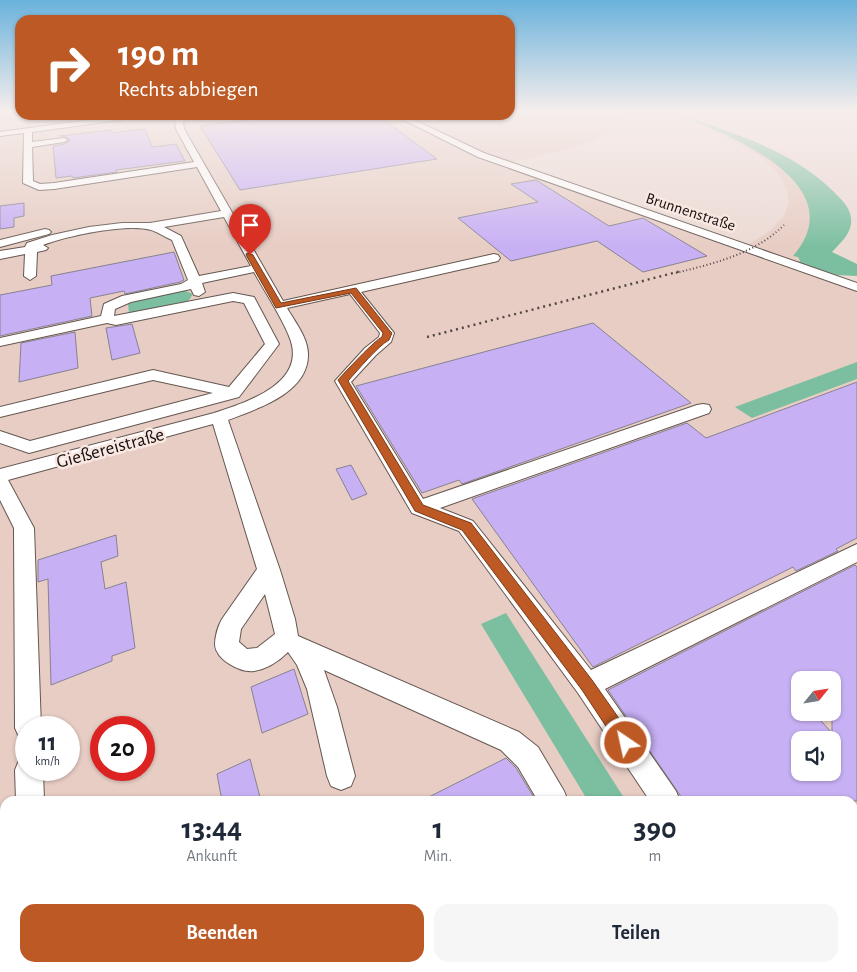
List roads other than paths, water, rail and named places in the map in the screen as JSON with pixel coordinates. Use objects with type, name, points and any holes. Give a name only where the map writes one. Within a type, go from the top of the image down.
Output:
[{"type":"street","points":[[28,157],[28,183],[39,187],[200,164]]},
{"type":"street","points":[[196,157],[279,306],[494,258]]},
{"type":"street","name":"Brunnenstraße","points":[[488,157],[857,287]]},
{"type":"street","points":[[0,255],[227,213]]},
{"type":"street","points":[[138,228],[177,238],[195,281]]},
{"type":"street","points":[[30,250],[30,276]]},
{"type":"street","points":[[106,319],[109,307],[127,299],[185,287],[195,281],[257,268]]},
{"type":"street","name":"Brunnenstraße","points":[[836,280],[857,280]]},
{"type":"street","points":[[0,342],[106,319],[116,321],[233,297],[249,300],[272,344],[233,393],[29,447],[0,437]]},
{"type":"street","name":"Gießereistraße","points":[[0,476],[219,417],[252,406],[273,394],[290,380],[298,370],[301,360],[301,348],[279,306]]},
{"type":"street","points":[[0,412],[153,375],[233,393]]},
{"type":"street","points":[[419,508],[703,409]]},
{"type":"street","points":[[219,417],[292,641],[304,653],[312,672],[341,776]]},
{"type":"street","points":[[0,482],[24,528],[28,716]]},
{"type":"street","points":[[587,685],[857,552]]},
{"type":"street","points":[[269,570],[230,626],[227,646],[240,658],[250,660],[271,654],[292,641]]},
{"type":"street","points":[[292,641],[510,741],[528,757],[551,796]]},
{"type":"lane","points":[[0,244],[25,236],[104,222],[120,221],[138,228]]},
{"type":"lane","points":[[195,281],[202,303]]},
{"type":"lane","points":[[353,290],[387,333],[386,338],[378,342],[373,350],[343,380],[419,508],[466,526],[587,685],[663,796]]},
{"type":"lane","points":[[29,781],[30,796]]},
{"type":"railway","points":[[676,273],[734,256],[773,235],[784,225]]},
{"type":"railway","points":[[427,337],[681,271]]}]
